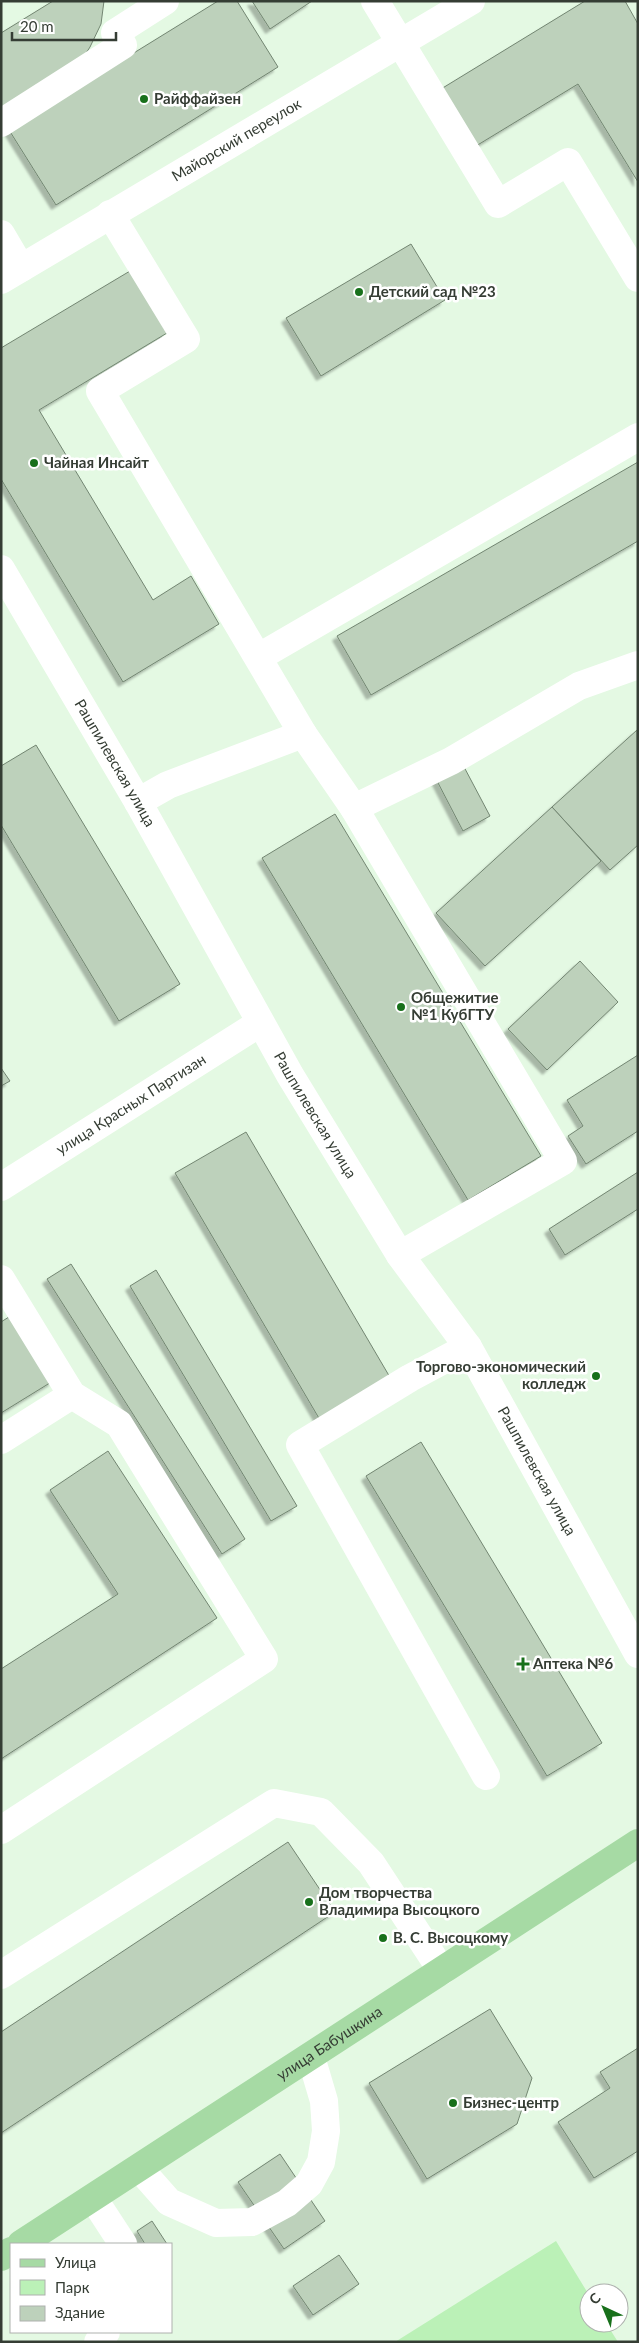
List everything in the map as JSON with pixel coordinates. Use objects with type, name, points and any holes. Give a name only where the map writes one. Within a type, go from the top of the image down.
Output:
[{"type":"main road","name":"улица Бабушкина","points":[[23,2243],[638,1843]]},
{"type":"street","points":[[1,123],[123,45],[115,33],[165,1]]},
{"type":"street","points":[[375,1],[498,204],[568,162],[638,278]]},
{"type":"street","name":"Майорский переулок","points":[[11,274],[471,1]]},
{"type":"street","points":[[110,214],[186,339],[100,390],[303,734],[354,808],[563,1161],[400,1255]]},
{"type":"street","points":[[1,234],[11,274]]},
{"type":"street","points":[[259,657],[638,437]]},
{"type":"street","name":"Рашпилевская улица","points":[[1,569],[138,802],[260,1023],[400,1255],[468,1347],[638,1654]]},
{"type":"street","points":[[354,808],[451,761],[579,686],[638,665]]},
{"type":"street","points":[[138,802],[168,785],[303,734]]},
{"type":"street","name":"улица Красных Партизан","points":[[1,1187],[260,1023]]},
{"type":"street","points":[[1,1280],[72,1395],[119,1424],[264,1659],[1,1830]]},
{"type":"street","points":[[468,1347],[410,1378],[300,1445],[486,1776]]},
{"type":"street","points":[[1,1440],[72,1395]]},
{"type":"street","points":[[1,1975],[274,1803],[321,1812],[372,1863],[442,1971]]},
{"type":"street","points":[[139,2168],[169,2202],[216,2223],[252,2222],[287,2203],[308,2184],[321,2162],[326,2131],[324,2101],[310,2057]]},
{"type":"street","points":[[93,2198],[122,2243]]},
{"type":"green space","points":[[556,2241],[582,2283],[579,2283],[579,2333],[612,2333],[618,2342],[395,2342]]},
{"type":"building","points":[[53,1],[104,1],[101,24],[90,47],[76,69],[1,116],[1,33]]},
{"type":"building","name":"Райффайзен","points":[[218,1],[237,1],[278,67],[56,205],[9,130]]},
{"type":"building","points":[[252,1],[312,1],[270,29]]},
{"type":"building","points":[[585,1],[625,1],[638,24],[638,182],[578,84],[476,146],[441,89]]},
{"type":"building","points":[[411,244],[445,300],[321,376],[286,318]]},
{"type":"building","points":[[130,271],[167,333],[39,410],[153,600],[191,576],[219,624],[123,682],[1,479],[1,348]]},
{"type":"building","points":[[638,462],[638,541],[371,695],[337,636]]},
{"type":"building","points":[[637,730],[638,845],[610,870],[552,807]]},
{"type":"building","points":[[36,745],[180,984],[119,1021],[1,825],[1,766]]},
{"type":"building","points":[[463,765],[490,816],[463,831],[436,779]]},
{"type":"building","points":[[552,807],[601,861],[485,966],[436,913]]},
{"type":"building","name":"Общежитие №1 КубГТУ","points":[[335,814],[541,1156],[468,1200],[262,858]]},
{"type":"building","points":[[580,961],[618,1002],[547,1070],[508,1029]]},
{"type":"building","points":[[638,1055],[638,1131],[586,1164],[568,1136],[583,1126],[567,1100]]},
{"type":"building","points":[[1,1068],[10,1081],[1,1086]]},
{"type":"building","points":[[246,1132],[391,1379],[320,1420],[175,1173]]},
{"type":"building","points":[[638,1172],[638,1209],[565,1255],[549,1229]]},
{"type":"building","points":[[71,1264],[245,1539],[222,1554],[47,1279]]},
{"type":"building","points":[[156,1270],[297,1506],[271,1521],[130,1286]]},
{"type":"building","points":[[12,1315],[53,1381],[1,1413],[1,1322]]},
{"type":"building","points":[[421,1442],[602,1743],[547,1776],[366,1476]]},
{"type":"building","points":[[108,1451],[217,1618],[1,1759],[1,1669],[118,1594],[50,1490]]},
{"type":"building","points":[[288,1842],[335,1912],[1,2133],[1,2032]]},
{"type":"building","name":"Бизнес-центр","points":[[490,2009],[532,2078],[517,2124],[427,2179],[369,2083]]},
{"type":"building","points":[[638,2048],[638,2151],[594,2178],[558,2122],[610,2088],[600,2072]]},
{"type":"building","points":[[280,2154],[325,2221],[284,2249],[238,2182]]},
{"type":"building","points":[[152,2221],[166,2243],[144,2243],[137,2231]]},
{"type":"building","points":[[339,2255],[359,2284],[313,2315],[293,2286]]},
{"type":"place","name":"Райффайзен","points":[[144,99]]},
{"type":"place","name":"Детский сад №23","points":[[359,292]]},
{"type":"place","name":"Чайная Инсайт","points":[[34,463]]},
{"type":"place","name":"Общежитие №1 КубГТУ","points":[[401,1007]]},
{"type":"place","name":"Торгово-экономический колледж","points":[[596,1376]]},
{"type":"place","name":"Аптека №6","points":[[523,1664]]},
{"type":"place","name":"Дом творчества Владимира Высоцкого","points":[[309,1902]]},
{"type":"place","name":"В. С. Высоцкому","points":[[383,1938]]},
{"type":"place","name":"Бизнес-центр","points":[[453,2103]]}]
